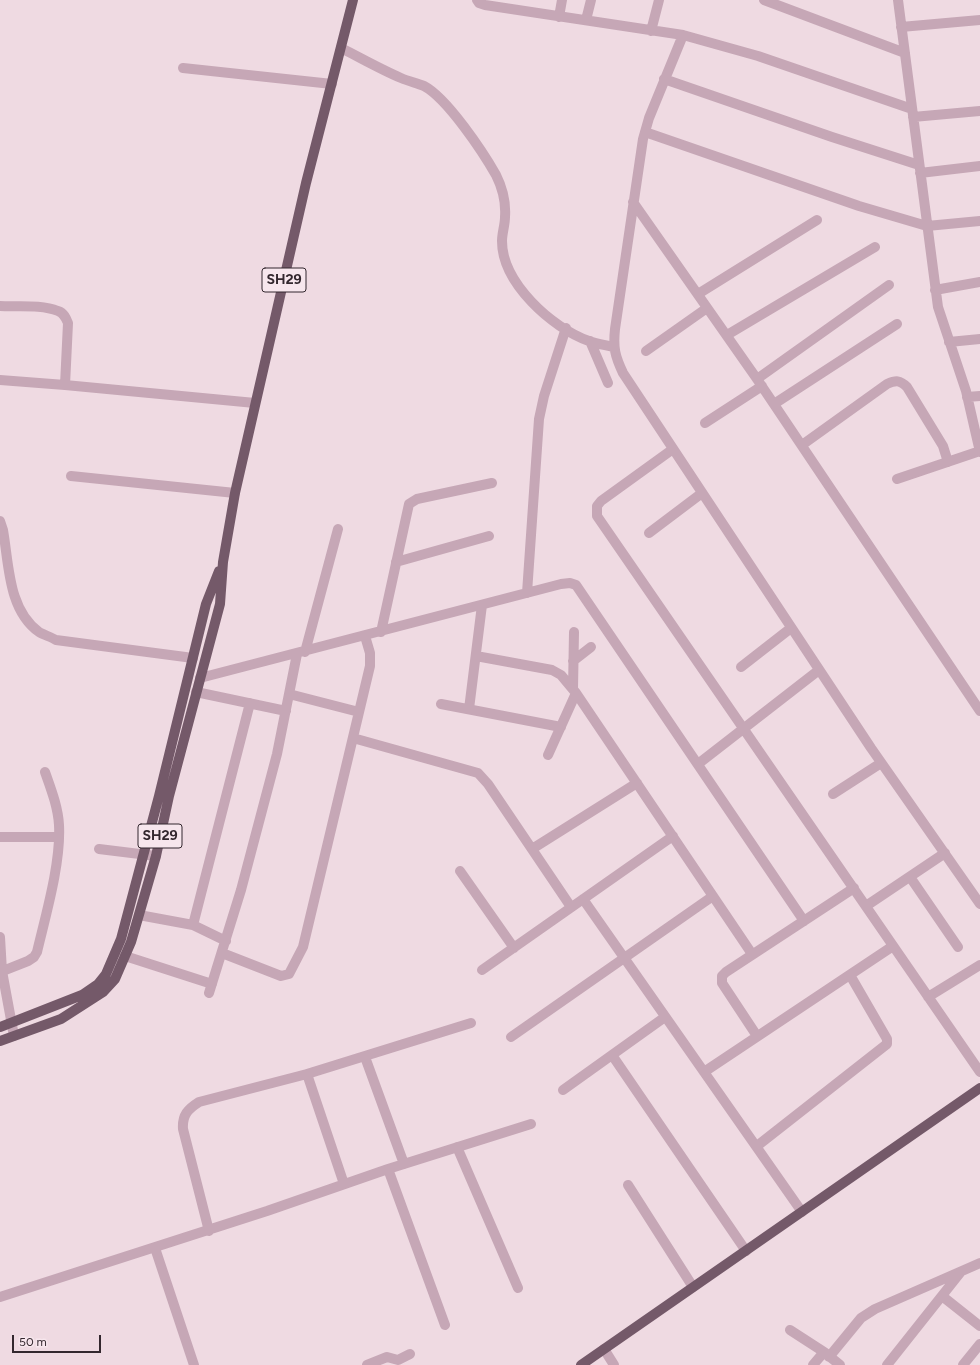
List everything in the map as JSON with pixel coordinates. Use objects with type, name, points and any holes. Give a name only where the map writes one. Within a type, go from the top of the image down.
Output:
[{"type":"main road","name":"SH29","points":[[0,1041],[62,1019],[103,992],[115,979],[125,956],[139,915],[156,856],[169,796],[220,604],[223,562],[235,493],[306,183],[353,0]]},
{"type":"main road","name":"SH29","points":[[0,1027],[82,995],[98,984],[106,974],[121,939],[144,854],[206,604],[223,562]]},
{"type":"main road","points":[[581,1365],[980,1088]]},
{"type":"street","points":[[477,0],[479,3],[485,5],[683,35],[758,56],[912,113],[980,112]]},
{"type":"street","points":[[559,17],[562,0]]},
{"type":"street","points":[[586,20],[591,0]]},
{"type":"street","points":[[651,31],[659,0]]},
{"type":"street","points":[[764,0],[905,53]]},
{"type":"street","points":[[897,479],[980,452],[967,397],[938,307],[898,0]]},
{"type":"street","points":[[901,27],[980,20]]},
{"type":"street","points":[[683,35],[664,79],[645,132],[633,202],[613,347],[623,373],[673,449],[881,763],[980,904]]},
{"type":"street","points":[[341,48],[402,78],[425,87],[444,103],[474,141],[496,176],[504,198],[505,216],[502,241],[507,267],[531,302],[566,328],[590,341],[613,347]]},
{"type":"street","points":[[183,68],[332,84]]},
{"type":"street","points":[[664,79],[832,137],[919,169],[980,166]]},
{"type":"street","points":[[645,132],[859,206],[927,226],[980,221]]},
{"type":"street","points":[[633,202],[760,382],[980,711]]},
{"type":"street","points":[[698,294],[817,220]]},
{"type":"street","points":[[727,335],[875,247]]},
{"type":"street","points":[[935,290],[980,282]]},
{"type":"street","points":[[706,424],[889,285]]},
{"type":"street","points":[[0,306],[45,308],[59,311],[65,315],[68,323],[65,385]]},
{"type":"street","points":[[646,351],[708,308]]},
{"type":"street","points":[[774,404],[897,324]]},
{"type":"street","points":[[527,593],[539,420],[544,396],[566,328]]},
{"type":"street","points":[[950,342],[980,339]]},
{"type":"street","points":[[590,341],[608,383]]},
{"type":"street","points":[[0,380],[255,404]]},
{"type":"street","points":[[802,445],[888,384],[895,381],[901,382],[907,386],[943,446],[948,462]]},
{"type":"street","points":[[967,397],[980,396]]},
{"type":"street","points":[[673,449],[601,501],[597,506],[596,511],[630,565],[744,728],[980,1072]]},
{"type":"street","points":[[71,476],[235,493]]},
{"type":"street","points":[[381,632],[409,504],[417,499],[492,483]]},
{"type":"street","points":[[649,533],[702,493]]},
{"type":"street","points":[[0,521],[4,530],[12,586],[17,606],[26,620],[40,632],[56,640],[193,658]]},
{"type":"street","points":[[125,956],[211,988],[243,883],[277,754],[289,694],[338,528]]},
{"type":"street","points":[[396,562],[490,536]]},
{"type":"street","points":[[200,678],[301,653],[561,584],[570,583],[576,585],[804,921]]},
{"type":"street","points":[[469,709],[482,605]]},
{"type":"street","points":[[741,667],[792,628]]},
{"type":"street","points":[[548,756],[575,691],[573,661],[574,632]]},
{"type":"street","points":[[222,953],[281,976],[289,974],[303,947],[370,666],[370,653],[365,636]]},
{"type":"street","points":[[573,661],[591,646]]},
{"type":"street","points":[[476,656],[552,670],[561,676],[575,691],[752,954]]},
{"type":"street","points":[[698,764],[819,670]]},
{"type":"street","points":[[196,692],[286,711]]},
{"type":"street","points":[[289,694],[360,712]]},
{"type":"street","points":[[193,925],[250,703]]},
{"type":"street","points":[[441,704],[561,727]]},
{"type":"street","points":[[353,738],[478,773],[488,784],[571,908]]},
{"type":"street","points":[[833,794],[881,763]]},
{"type":"street","points":[[1,971],[34,957],[37,952],[51,893],[59,825],[56,804],[45,772]]},
{"type":"street","points":[[532,849],[636,783]]},
{"type":"street","points":[[482,970],[673,836]]},
{"type":"street","points":[[0,837],[58,837]]},
{"type":"street","points":[[99,850],[156,856]]},
{"type":"street","points":[[866,906],[945,853]]},
{"type":"street","points":[[460,871],[514,948]]},
{"type":"street","points":[[910,877],[958,946]]},
{"type":"street","points":[[757,1036],[722,983],[722,976],[752,954],[854,888]]},
{"type":"street","points":[[511,1037],[713,896]]},
{"type":"street","points":[[583,899],[802,1212]]},
{"type":"street","points":[[139,915],[193,925],[226,941]]},
{"type":"street","points":[[0,937],[1,971],[14,1036]]},
{"type":"street","points":[[704,1072],[893,946]]},
{"type":"street","points":[[928,997],[980,965]]},
{"type":"street","points":[[757,1146],[887,1044],[887,1039],[850,975]]},
{"type":"street","points":[[563,1090],[665,1017]]},
{"type":"street","points":[[209,1231],[183,1129],[182,1120],[187,1111],[199,1102],[307,1074],[471,1023]]},
{"type":"street","points":[[612,1055],[746,1250]]},
{"type":"street","points":[[365,1057],[404,1164]]},
{"type":"street","points":[[307,1074],[344,1184]]},
{"type":"street","points":[[0,1297],[209,1231],[388,1168],[531,1124]]},
{"type":"street","points":[[457,1147],[518,1288]]},
{"type":"street","points":[[388,1168],[445,1325]]},
{"type":"street","points":[[628,1185],[694,1287]]},
{"type":"street","points":[[155,1248],[194,1365]]},
{"type":"street","points":[[813,1365],[826,1354],[861,1318],[874,1309],[980,1263]]},
{"type":"street","points":[[887,1365],[961,1271]]},
{"type":"street","points":[[942,1296],[980,1326]]},
{"type":"street","points":[[790,1330],[840,1365]]},
{"type":"street","points":[[963,1365],[980,1344]]},
{"type":"street","points":[[604,1349],[614,1365]]},
{"type":"street","points":[[367,1365],[387,1357],[393,1357],[398,1360],[410,1354]]}]
